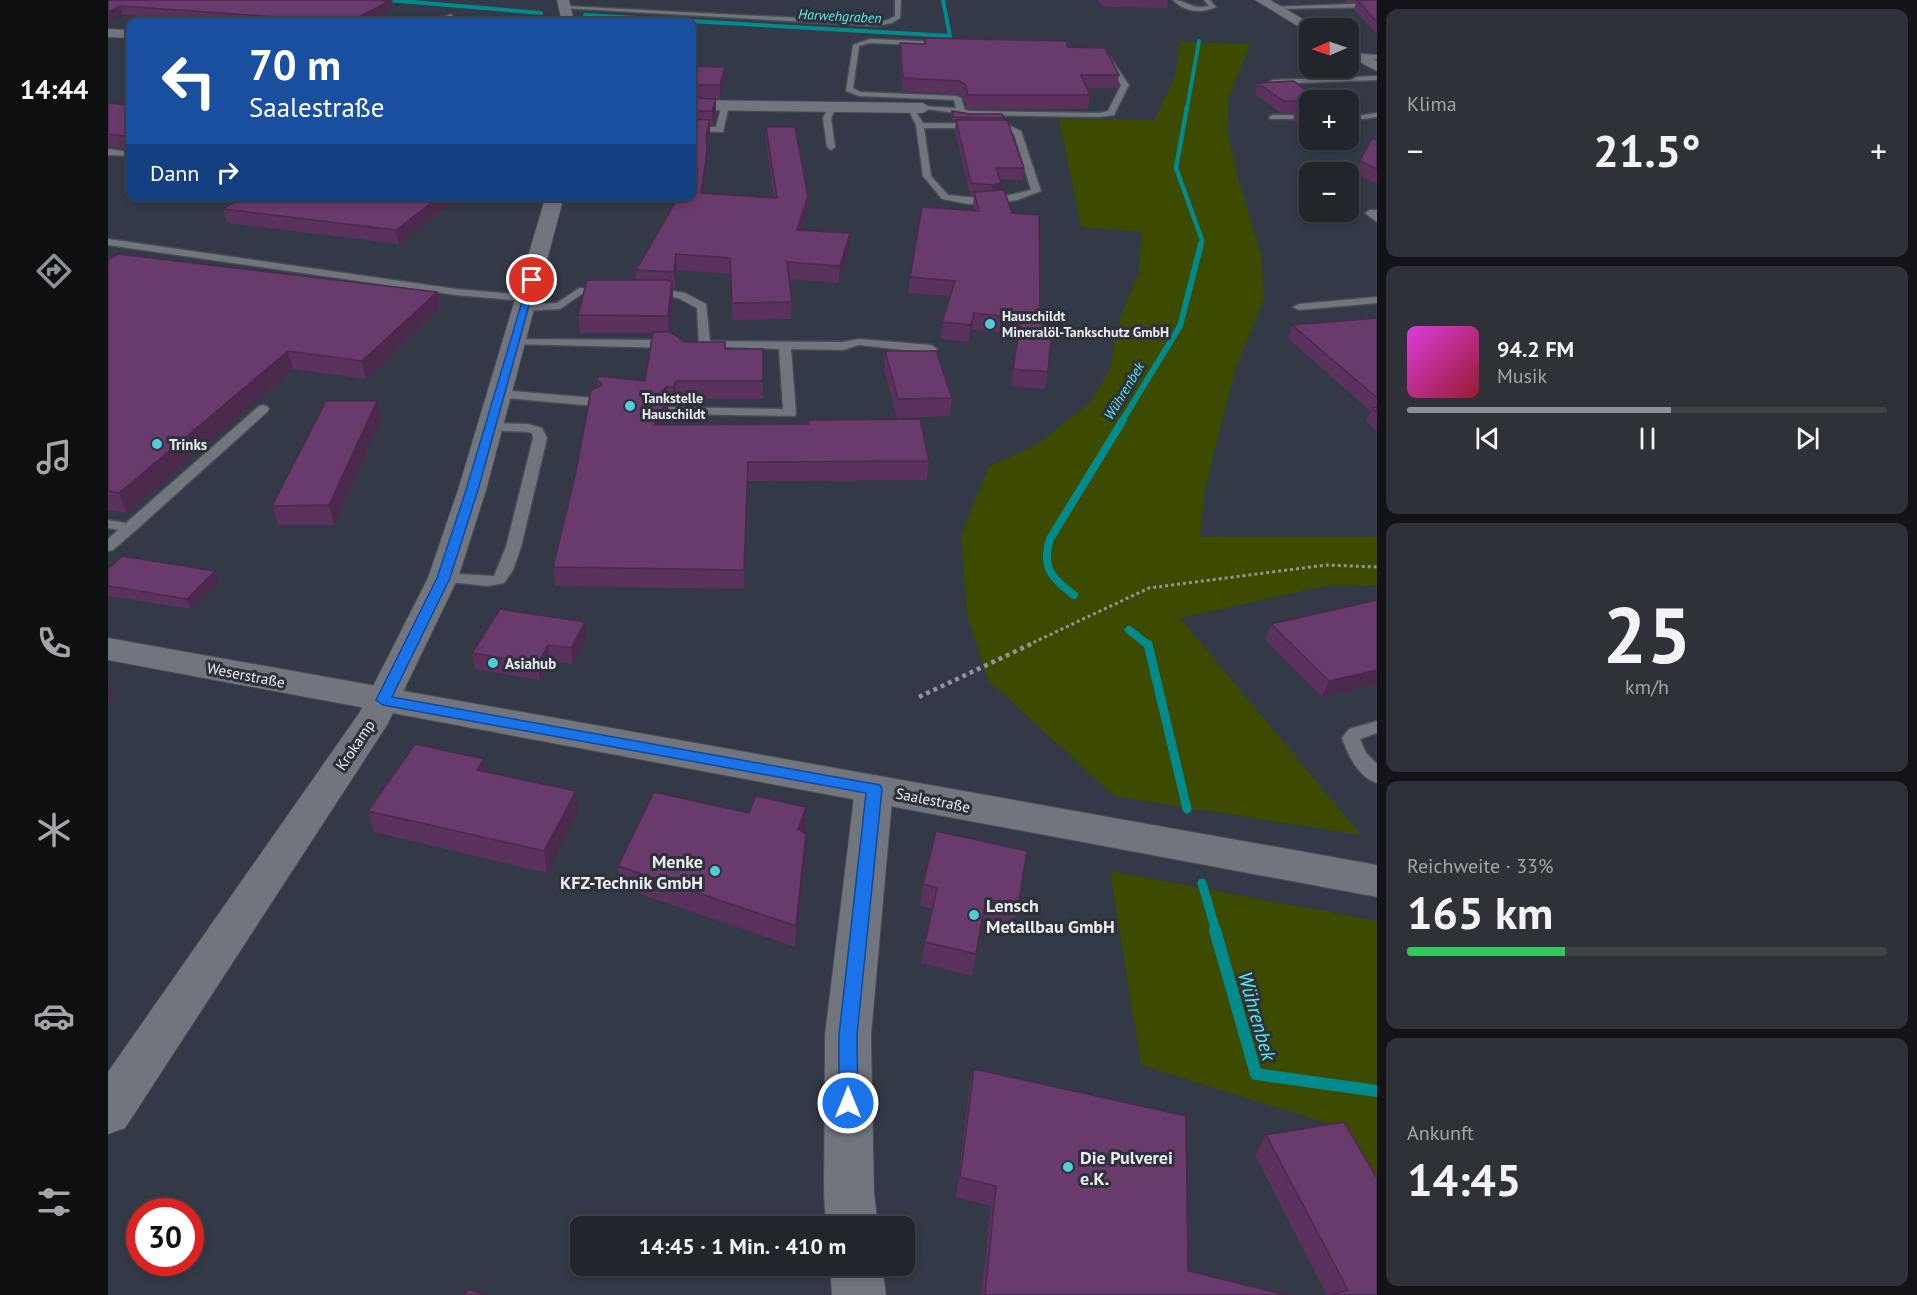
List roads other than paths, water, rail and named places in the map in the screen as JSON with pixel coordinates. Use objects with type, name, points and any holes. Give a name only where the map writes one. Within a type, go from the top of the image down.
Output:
[{"type":"street","points":[[1261,0],[1299,21]]},
{"type":"street","points":[[108,33],[126,34]]},
{"type":"street","points":[[1359,56],[1377,67]]},
{"type":"street","points":[[696,105],[917,108]]},
{"type":"street","name":"Krokamp","points":[[108,1112],[383,700],[443,578],[499,394],[554,201]]},
{"type":"street","name":"Weserstraße","points":[[108,649],[383,700]]},
{"type":"street","name":"Saalestraße","points":[[383,700],[1377,881]]},
{"type":"street","points":[[851,1216],[848,1035],[874,789]]},
{"type":"street","points":[[857,1276],[859,1295]]},
{"type":"lane","points":[[564,4],[876,24],[890,22],[898,17],[898,0]]},
{"type":"lane","points":[[1176,0],[1186,8],[1213,7],[1207,0]]},
{"type":"lane","points":[[1274,7],[1377,5]]},
{"type":"lane","points":[[446,18],[451,16]]},
{"type":"lane","points":[[953,44],[870,41],[855,45],[849,89],[859,94],[957,98],[961,111]]},
{"type":"lane","points":[[920,125],[1006,126],[1018,133],[1036,191],[1021,197],[975,203],[945,197],[927,176],[917,108],[1088,115],[1111,113],[1125,85],[1106,53]]},
{"type":"lane","points":[[1359,54],[1377,57]]},
{"type":"lane","points":[[1273,82],[1377,78]]},
{"type":"lane","points":[[696,129],[720,130],[725,106]]},
{"type":"lane","points":[[831,147],[827,118],[832,108]]},
{"type":"lane","points":[[1359,117],[1377,115]]},
{"type":"lane","points":[[1273,117],[1299,117]]},
{"type":"lane","points":[[108,152],[126,154]]},
{"type":"lane","points":[[1377,213],[1370,213],[1377,219]]},
{"type":"lane","points":[[108,242],[525,303],[560,306],[579,291],[617,291]]},
{"type":"lane","points":[[638,291],[671,292],[702,306],[692,344]]},
{"type":"lane","points":[[1299,307],[1377,300]]},
{"type":"lane","points":[[513,342],[843,346],[859,342],[931,349]]},
{"type":"lane","points":[[671,410],[790,413],[785,345]]},
{"type":"lane","points":[[499,394],[595,402]]},
{"type":"lane","points":[[108,548],[263,409]]},
{"type":"lane","points":[[443,578],[499,580],[516,537],[525,489],[540,438],[537,431],[528,428],[489,428]]},
{"type":"lane","points":[[108,524],[130,528]]},
{"type":"lane","points":[[1377,727],[1354,733],[1351,738],[1358,756],[1377,776]]},
{"type":"waterway","name":"Harwehgraben","points":[[388,0],[541,13]]},
{"type":"waterway","name":"Harwehgraben","points":[[696,21],[950,36],[943,0]]},
{"type":"waterway","name":"Harwehgraben","points":[[585,15],[637,18]]},
{"type":"waterway","name":"Wührenbek","points":[[1187,108],[1199,41]]},
{"type":"waterway","name":"Wührenbek","points":[[1187,107],[1176,168],[1202,240],[1200,246]]},
{"type":"waterway","name":"Wührenbek","points":[[1122,421],[1180,326],[1201,244]]},
{"type":"waterway","name":"Wührenbek","points":[[1074,595],[1050,572],[1047,557],[1050,539],[1123,420]]},
{"type":"waterway","name":"Wührenbek","points":[[1129,630],[1148,645]]},
{"type":"waterway","name":"Wührenbek","points":[[1148,644],[1187,809]]},
{"type":"waterway","name":"Wührenbek","points":[[1202,883],[1216,931]]},
{"type":"waterway","name":"Wührenbek","points":[[1215,930],[1256,1074],[1377,1091]]},
{"type":"place","name":"Hauschildt Mineralöl-Tankschutz GmbH","points":[[990,324]]},
{"type":"place","name":"Tankstelle Hauschildt","points":[[630,406]]},
{"type":"place","name":"Trinks","points":[[157,444]]},
{"type":"place","name":"Asiahub","points":[[493,663]]},
{"type":"place","name":"Menke KFZ-Technik GmbH","points":[[715,871]]},
{"type":"place","name":"Lensch Metallbau GmbH","points":[[974,915]]},
{"type":"place","name":"Die Pulverei e.K.","points":[[1068,1167]]}]
